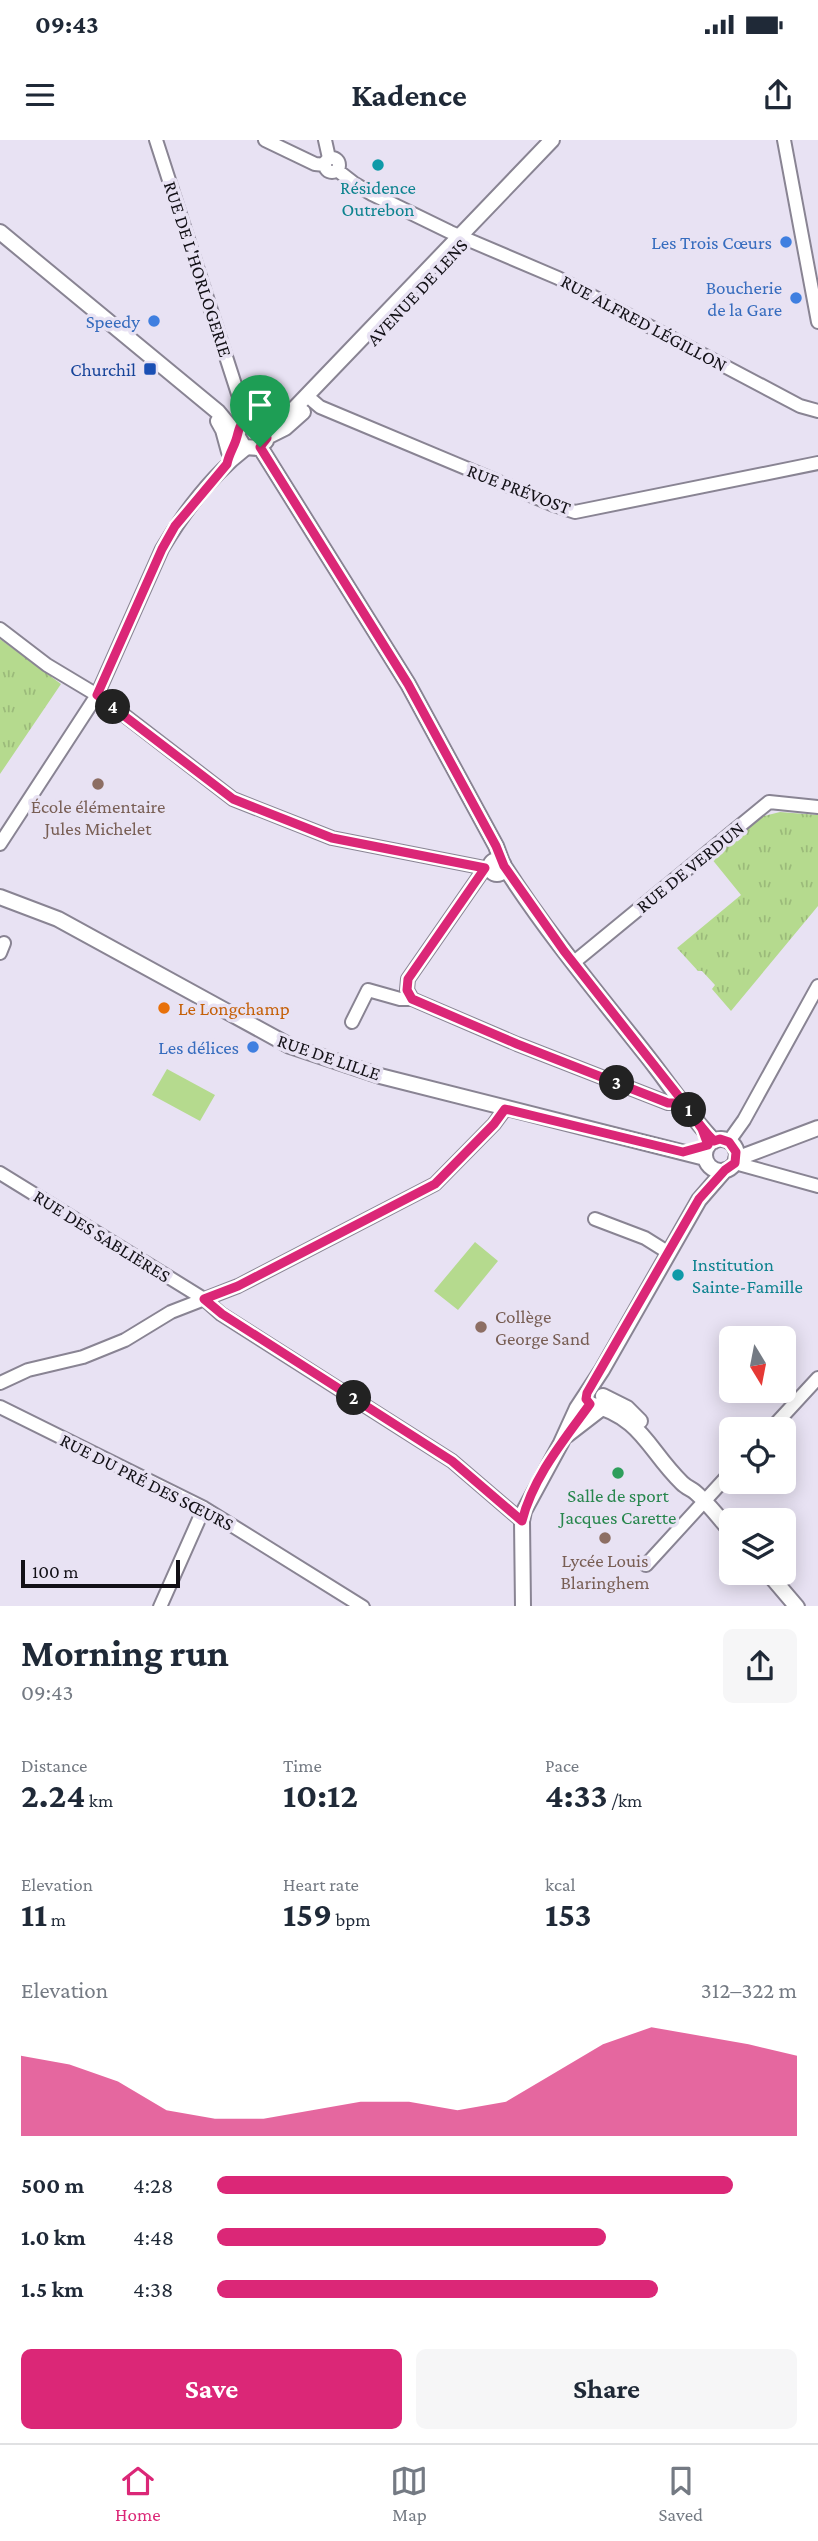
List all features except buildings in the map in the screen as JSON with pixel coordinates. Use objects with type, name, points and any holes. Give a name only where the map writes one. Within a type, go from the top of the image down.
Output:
[{"type":"main road","name":"AVENUE DE LENS","points":[[250,432],[285,428],[313,401],[552,140]]},
{"type":"main road","name":"AVENUE DE LENS","points":[[250,432],[291,412],[562,140]]},
{"type":"main road","points":[[0,232],[218,412],[250,432],[430,722],[496,846],[496,868],[519,888],[573,963],[684,1103],[720,1153],[708,1188],[602,1370],[595,1399],[562,1440]]},
{"type":"main road","points":[[60,281],[92,315],[215,417],[223,429],[228,458]]},
{"type":"main road","name":"RUE DE LILLE","points":[[0,897],[58,919],[247,1025],[290,1046],[380,1076],[683,1152],[762,1150],[818,1128]]},
{"type":"main road","points":[[523,1606],[522,1521],[529,1500],[577,1408],[595,1399]]},
{"type":"main road","points":[[595,1399],[625,1418],[643,1435],[684,1485],[699,1496],[719,1518]]},
{"type":"main road","points":[[779,1585],[797,1606]]},
{"type":"street","name":"RUE DE L'HORLOGERIE","points":[[156,140],[250,432]]},
{"type":"street","name":"RUE ALFRED LÉGILLON","points":[[265,140],[315,164],[327,162],[328,171],[337,170],[372,194],[464,238],[558,278],[800,406],[818,411]]},
{"type":"street","points":[[325,140],[327,162]]},
{"type":"street","points":[[783,140],[818,322]]},
{"type":"street","name":"RUE PRÉVOST","points":[[313,401],[320,407],[376,431],[575,512],[818,463]]},
{"type":"street","points":[[0,844],[97,695],[162,549],[175,526],[250,432]]},
{"type":"street","points":[[0,629],[47,665],[97,695],[233,799],[332,838],[496,868]]},
{"type":"street","name":"RUE DE VERDUN","points":[[573,963],[769,802],[818,807]]},
{"type":"street","points":[[412,999],[407,990],[408,979],[444,923],[496,868]]},
{"type":"street","points":[[818,986],[744,1120],[720,1153],[818,1186]]},
{"type":"street","points":[[352,1022],[368,990],[400,999],[412,999],[517,1044],[668,1103],[684,1103]]},
{"type":"street","points":[[0,1383],[28,1370],[83,1357],[125,1340],[171,1312],[238,1286],[435,1184],[494,1124],[505,1109]]},
{"type":"street","name":"RUE DES SABLIÈRES","points":[[0,1173],[204,1299],[222,1314],[452,1461],[522,1521]]},
{"type":"street","points":[[595,1219],[645,1238],[669,1253]]},
{"type":"street","points":[[782,1417],[818,1378]]},
{"type":"street","name":"RUE DU PRÉ DES SŒURS","points":[[0,1407],[204,1507],[363,1606]]},
{"type":"street","points":[[646,1565],[699,1496],[719,1481]]},
{"type":"street","points":[[160,1606],[204,1507]]},
{"type":"green space","points":[[0,639],[61,684],[0,774]]},
{"type":"green space","points":[[780,812],[818,815],[818,906],[731,1011],[712,989],[715,985],[677,948],[741,895],[711,858],[760,817]]},
{"type":"green space","points":[[167,1069],[215,1095],[200,1121],[152,1095]]},
{"type":"green space","points":[[475,1242],[498,1261],[458,1310],[434,1291]]},
{"type":"place","name":"Résidence Outrebon","points":[[378,165]]},
{"type":"place","name":"Les Trois Cœurs","points":[[786,242]]},
{"type":"place","name":"Boucherie de la Gare","points":[[796,298]]},
{"type":"place","name":"Speedy","points":[[154,321]]},
{"type":"place","name":"Churchil","points":[[150,369]]},
{"type":"place","name":"École élémentaire Jules Michelet","points":[[98,784]]},
{"type":"place","name":"Le Longchamp","points":[[164,1008]]},
{"type":"place","name":"Les délices","points":[[253,1047]]},
{"type":"place","name":"Institution Sainte-Famille","points":[[678,1275]]},
{"type":"place","name":"Collège George Sand","points":[[481,1327]]},
{"type":"place","name":"Salle de sport Jacques Carette","points":[[618,1473]]},
{"type":"place","name":"Lycée Louis Blaringhem","points":[[605,1538]]},
{"type":"route","points":[[260,447],[267,438],[265,424],[253,418],[242,422],[229,452],[227,464],[175,526],[162,549],[97,695],[233,799],[332,838],[485,868],[444,923],[408,979],[407,990],[412,999],[517,1044],[668,1103],[684,1103],[714,1141],[726,1140],[733,1145],[737,1156],[735,1163],[725,1170],[699,1199],[587,1393],[586,1399],[590,1404],[562,1440],[529,1500],[522,1521],[452,1461],[222,1314],[204,1299],[238,1286],[435,1184],[494,1124],[505,1109],[683,1152],[708,1145],[702,1129],[684,1103],[564,951],[504,866],[496,846],[408,684],[260,447]]}]
